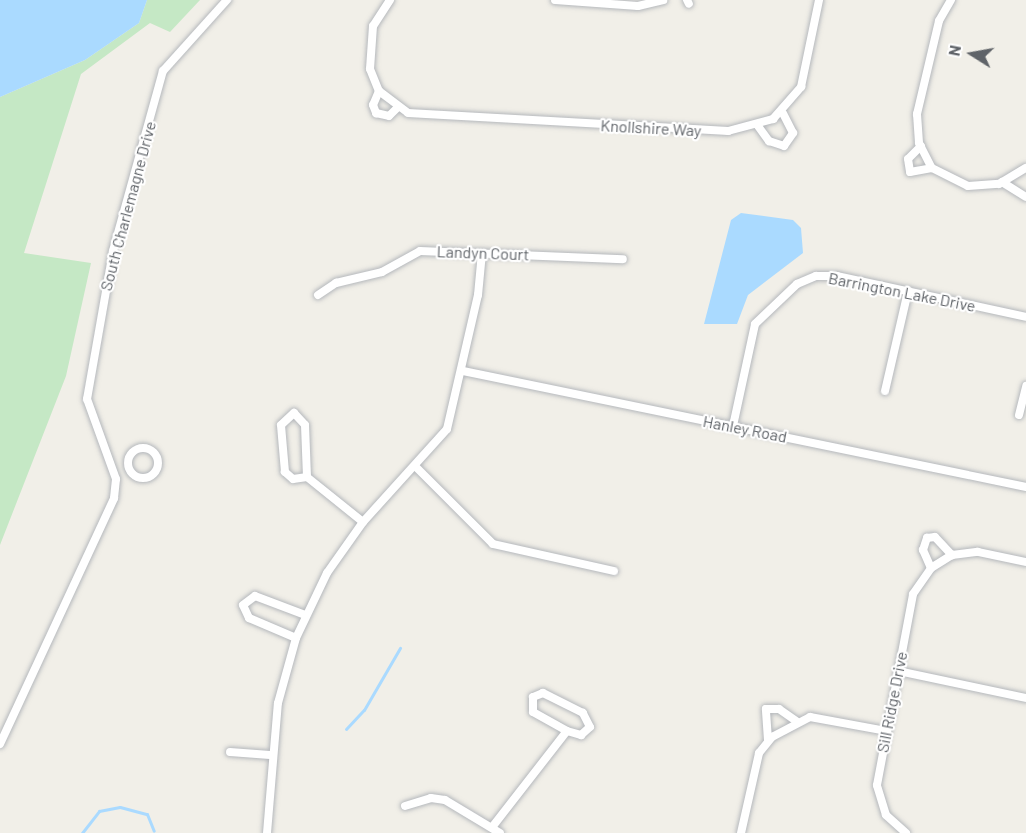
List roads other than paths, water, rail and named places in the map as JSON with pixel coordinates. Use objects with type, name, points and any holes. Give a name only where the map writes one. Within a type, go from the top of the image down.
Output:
[{"type":"street","name":"South Charlemagne Drive","points":[[0,744],[114,498],[113,468],[87,399],[113,251],[163,71],[227,0]]},
{"type":"street","name":"Knollshire Way","points":[[390,0],[373,26],[369,49],[380,91],[397,108],[430,118],[729,132],[758,126],[783,113],[801,87],[819,0]]},
{"type":"street","points":[[555,0],[638,6],[663,0]]},
{"type":"street","points":[[932,168],[921,146],[918,114],[939,21],[951,0]]},
{"type":"street","name":"Knollshire Way","points":[[380,91],[373,105],[376,113],[388,116],[397,108]]},
{"type":"street","points":[[758,126],[769,141],[784,146],[792,133],[783,113]]},
{"type":"street","points":[[921,146],[908,159],[910,172],[932,168],[968,186],[1002,182],[1026,168]]},
{"type":"street","points":[[1002,182],[1026,197]]},
{"type":"street","name":"Landyn Court","points":[[318,295],[336,283],[382,272],[420,251],[624,259]]},
{"type":"street","points":[[267,833],[270,755],[296,638],[305,615],[363,522],[417,468],[447,429],[463,371],[482,253]]},
{"type":"street","name":"Barrington Lake Drive","points":[[733,426],[755,324],[797,284],[816,276],[837,276],[1026,317]]},
{"type":"street","points":[[885,391],[908,291]]},
{"type":"street","name":"Hanley Road","points":[[463,371],[1026,487]]},
{"type":"street","points":[[1019,415],[1026,386]]},
{"type":"street","points":[[307,477],[305,425],[294,413],[281,425],[285,472],[293,479],[307,477],[363,522]]},
{"type":"street","points":[[113,468],[129,466]]},
{"type":"street","points":[[417,468],[493,544],[615,571]]},
{"type":"street","points":[[931,568],[922,550],[927,538],[934,537],[952,555]]},
{"type":"street","name":"Sill Ridge Drive","points":[[906,833],[886,815],[877,793],[886,731],[913,594],[931,568],[952,555],[978,552],[1026,562]]},
{"type":"street","points":[[296,638],[249,618],[243,605],[255,596],[305,615]]},
{"type":"street","points":[[898,671],[1026,698]]},
{"type":"street","points":[[543,693],[587,716],[586,733],[567,730],[532,712],[533,697],[543,693]]},
{"type":"street","points":[[768,740],[766,710],[779,709],[796,721]]},
{"type":"street","points":[[741,833],[759,753],[768,740],[796,721],[818,717],[886,731]]},
{"type":"street","points":[[493,826],[567,730]]},
{"type":"street","points":[[230,752],[270,755]]},
{"type":"street","points":[[405,806],[431,798],[445,800],[493,826],[500,833]]},
{"type":"water","points":[[0,0],[147,0],[139,23],[85,60],[0,97]]},
{"type":"water","points":[[741,213],[793,220],[801,228],[803,253],[748,295],[737,324],[704,324],[731,220]]},
{"type":"waterway","points":[[346,729],[364,710],[400,648]]},
{"type":"waterway","points":[[82,833],[99,811],[120,807],[147,814],[154,831]]}]
